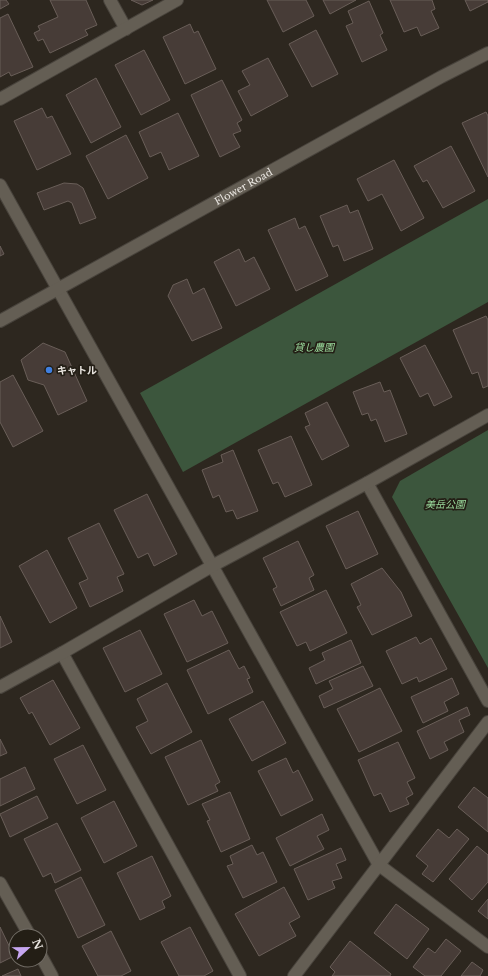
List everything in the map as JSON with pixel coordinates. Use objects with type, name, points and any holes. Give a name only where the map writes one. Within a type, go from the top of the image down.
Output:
[{"type":"street","points":[[110,0],[126,29]]},
{"type":"street","points":[[0,99],[177,0]]},
{"type":"street","name":"Flower Road","points":[[0,321],[488,53]]},
{"type":"street","points":[[0,184],[379,865],[488,947]]},
{"type":"street","points":[[0,687],[62,654],[212,566],[367,483],[488,415]]},
{"type":"street","points":[[367,483],[488,701]]},
{"type":"street","points":[[62,654],[240,976]]},
{"type":"street","points":[[294,976],[488,722]]},
{"type":"street","points":[[0,883],[25,928]]},
{"type":"green space","name":"貸し農園","points":[[488,199],[488,302],[183,472],[140,393]]},
{"type":"green space","name":"美岳公園","points":[[488,430],[488,668],[392,497],[400,481]]},
{"type":"building","points":[[0,0],[6,0],[9,4],[0,9]]},
{"type":"building","points":[[50,0],[86,0],[97,25],[85,30],[88,35],[50,53],[43,39],[38,41],[34,33],[40,30],[38,26],[58,17]]},
{"type":"building","points":[[131,0],[153,0],[142,5]]},
{"type":"building","points":[[267,0],[306,0],[314,16],[283,32]]},
{"type":"building","points":[[323,0],[356,0],[330,14]]},
{"type":"building","points":[[390,0],[432,0],[435,9],[431,11],[439,28],[421,36],[417,27],[404,32]]},
{"type":"building","points":[[465,0],[488,0],[488,2],[470,11]]},
{"type":"building","points":[[369,1],[383,33],[380,35],[387,50],[362,62],[346,26],[353,23],[348,11]]},
{"type":"building","points":[[8,14],[33,67],[11,76],[9,72],[0,77],[0,18]]},
{"type":"building","points":[[190,24],[194,33],[198,31],[216,69],[185,84],[163,37]]},
{"type":"building","points":[[316,30],[338,74],[312,87],[289,44]]},
{"type":"building","points":[[144,50],[170,100],[141,115],[115,65]]},
{"type":"building","points":[[268,58],[288,96],[251,116],[238,91],[250,85],[242,71]]},
{"type":"building","points":[[96,78],[121,127],[91,143],[66,95]]},
{"type":"building","points":[[222,80],[242,120],[237,123],[241,131],[233,134],[240,147],[220,157],[191,95]]},
{"type":"building","points":[[42,108],[47,118],[52,116],[71,154],[37,170],[14,121]]},
{"type":"building","points":[[486,112],[488,116],[488,177],[462,123]]},
{"type":"building","points":[[178,113],[199,156],[169,170],[161,152],[150,157],[139,132]]},
{"type":"building","points":[[126,135],[148,178],[108,199],[86,156]]},
{"type":"building","points":[[451,146],[475,191],[443,208],[427,180],[423,182],[414,166]]},
{"type":"building","points":[[394,160],[424,218],[401,231],[382,194],[368,201],[357,179]]},
{"type":"building","points":[[64,183],[77,184],[83,188],[96,218],[80,224],[72,203],[68,201],[44,210],[37,193]]},
{"type":"building","points":[[347,205],[350,213],[358,210],[373,249],[344,261],[338,245],[333,247],[320,216]]},
{"type":"building","points":[[295,218],[299,229],[305,226],[328,276],[296,291],[268,230]]},
{"type":"building","points":[[0,246],[4,254],[0,256]]},
{"type":"building","points":[[239,249],[245,262],[254,257],[270,289],[236,306],[214,262]]},
{"type":"building","points":[[187,279],[193,294],[204,288],[222,328],[192,341],[168,296],[173,285]]},
{"type":"building","points":[[486,316],[488,320],[488,386],[483,388],[478,372],[472,374],[453,330]]},
{"type":"building","name":"キャトル","points":[[43,343],[65,352],[87,401],[58,415],[44,385],[28,380],[21,360]]},
{"type":"building","points":[[425,345],[452,397],[434,406],[428,393],[420,397],[400,358]]},
{"type":"building","points":[[13,375],[43,431],[13,447],[0,422],[0,382]]},
{"type":"building","points":[[380,382],[384,392],[390,390],[407,434],[385,442],[376,419],[371,421],[368,413],[362,415],[353,392]]},
{"type":"building","points":[[327,402],[349,446],[322,460],[305,427],[310,425],[305,413]]},
{"type":"building","points":[[291,436],[312,485],[285,497],[278,482],[273,484],[258,450]]},
{"type":"building","points":[[233,450],[258,511],[237,519],[233,510],[226,512],[219,495],[213,498],[202,470],[223,462],[221,455]]},
{"type":"building","points":[[147,494],[177,554],[154,566],[148,553],[138,558],[114,510]]},
{"type":"building","points":[[358,511],[378,554],[346,569],[326,526]]},
{"type":"building","points":[[99,523],[124,574],[117,577],[123,591],[90,607],[79,583],[88,579],[68,538]]},
{"type":"building","points":[[298,541],[314,575],[309,578],[314,590],[281,606],[273,589],[277,587],[263,558]]},
{"type":"building","points":[[47,550],[77,608],[50,623],[19,566]]},
{"type":"building","points":[[382,568],[401,592],[412,616],[372,635],[357,607],[361,605],[351,584]]},
{"type":"building","points":[[326,590],[347,633],[310,651],[306,642],[297,646],[280,612]]},
{"type":"building","points":[[194,600],[202,616],[212,611],[228,643],[187,662],[164,614]]},
{"type":"building","points":[[0,616],[12,642],[0,648]]},
{"type":"building","points":[[140,630],[162,674],[125,692],[103,648]]},
{"type":"building","points":[[416,637],[420,644],[431,638],[447,669],[419,682],[417,677],[402,684],[386,651]]},
{"type":"building","points":[[351,640],[361,663],[316,684],[309,668],[325,660],[322,653]]},
{"type":"building","points":[[229,650],[239,669],[244,666],[250,678],[247,679],[253,692],[208,714],[187,670]]},
{"type":"building","points":[[363,666],[373,686],[324,708],[319,696],[333,689],[329,681]]},
{"type":"building","points":[[452,678],[459,694],[444,702],[448,711],[423,723],[411,697]]},
{"type":"building","points":[[53,680],[80,728],[50,745],[32,712],[29,714],[20,698]]},
{"type":"building","points":[[167,683],[192,732],[151,754],[136,727],[148,721],[137,699]]},
{"type":"building","points":[[380,688],[402,731],[359,752],[337,709]]},
{"type":"building","points":[[263,701],[286,743],[252,761],[229,719]]},
{"type":"building","points":[[467,707],[470,715],[459,720],[464,732],[444,742],[448,750],[430,759],[417,731]]},
{"type":"building","points":[[0,739],[7,753],[0,756]]},
{"type":"building","points":[[201,740],[220,782],[215,785],[218,791],[188,805],[165,757]]},
{"type":"building","points":[[398,742],[415,778],[407,782],[413,794],[406,798],[409,804],[390,812],[381,793],[374,796],[358,760]]},
{"type":"building","points":[[83,745],[106,790],[77,804],[54,759]]},
{"type":"building","points":[[286,758],[293,773],[298,770],[313,800],[281,816],[258,771]]},
{"type":"building","points":[[25,767],[35,789],[0,806],[0,779]]},
{"type":"building","points":[[474,787],[488,798],[488,832],[458,807]]},
{"type":"building","points":[[230,792],[250,839],[221,852],[207,821],[210,820],[202,804]]},
{"type":"building","points":[[37,796],[48,818],[10,837],[0,814]]},
{"type":"building","points":[[114,801],[137,846],[104,863],[81,818]]},
{"type":"building","points":[[322,814],[329,830],[317,836],[324,849],[290,866],[276,838]]},
{"type":"building","points":[[57,823],[81,870],[55,883],[51,873],[43,877],[24,839]]},
{"type":"building","points":[[438,829],[449,838],[457,829],[469,839],[433,882],[422,874],[428,866],[416,856]]},
{"type":"building","points":[[252,845],[257,855],[263,852],[277,882],[243,898],[227,866],[233,864],[230,856]]},
{"type":"building","points":[[477,846],[488,855],[488,882],[472,900],[449,879]]},
{"type":"building","points":[[341,848],[346,860],[336,864],[342,878],[332,881],[335,888],[308,900],[294,869]]},
{"type":"building","points":[[152,856],[171,896],[162,901],[165,908],[140,920],[117,873]]},
{"type":"building","points":[[81,877],[105,925],[78,938],[55,890]]},
{"type":"building","points":[[284,887],[300,917],[289,923],[296,936],[259,956],[235,914]]},
{"type":"building","points":[[488,899],[488,919],[478,911]]},
{"type":"building","points":[[396,904],[429,929],[407,959],[374,933]]},
{"type":"building","points":[[0,927],[8,944],[8,959],[0,963]]},
{"type":"building","points":[[190,927],[213,971],[204,976],[179,976],[161,942]]},
{"type":"building","points":[[111,931],[131,971],[121,976],[98,976],[82,946]]},
{"type":"building","points":[[446,939],[461,951],[441,976],[425,976],[413,967],[428,948],[435,953]]},
{"type":"building","points":[[350,941],[391,974],[390,976],[332,976],[335,972],[330,967]]},
{"type":"building","points":[[472,962],[483,970],[480,976],[461,976]]},
{"type":"building","points":[[18,969],[21,976],[2,976]]},
{"type":"place","name":"キャトル","points":[[49,370]]}]
